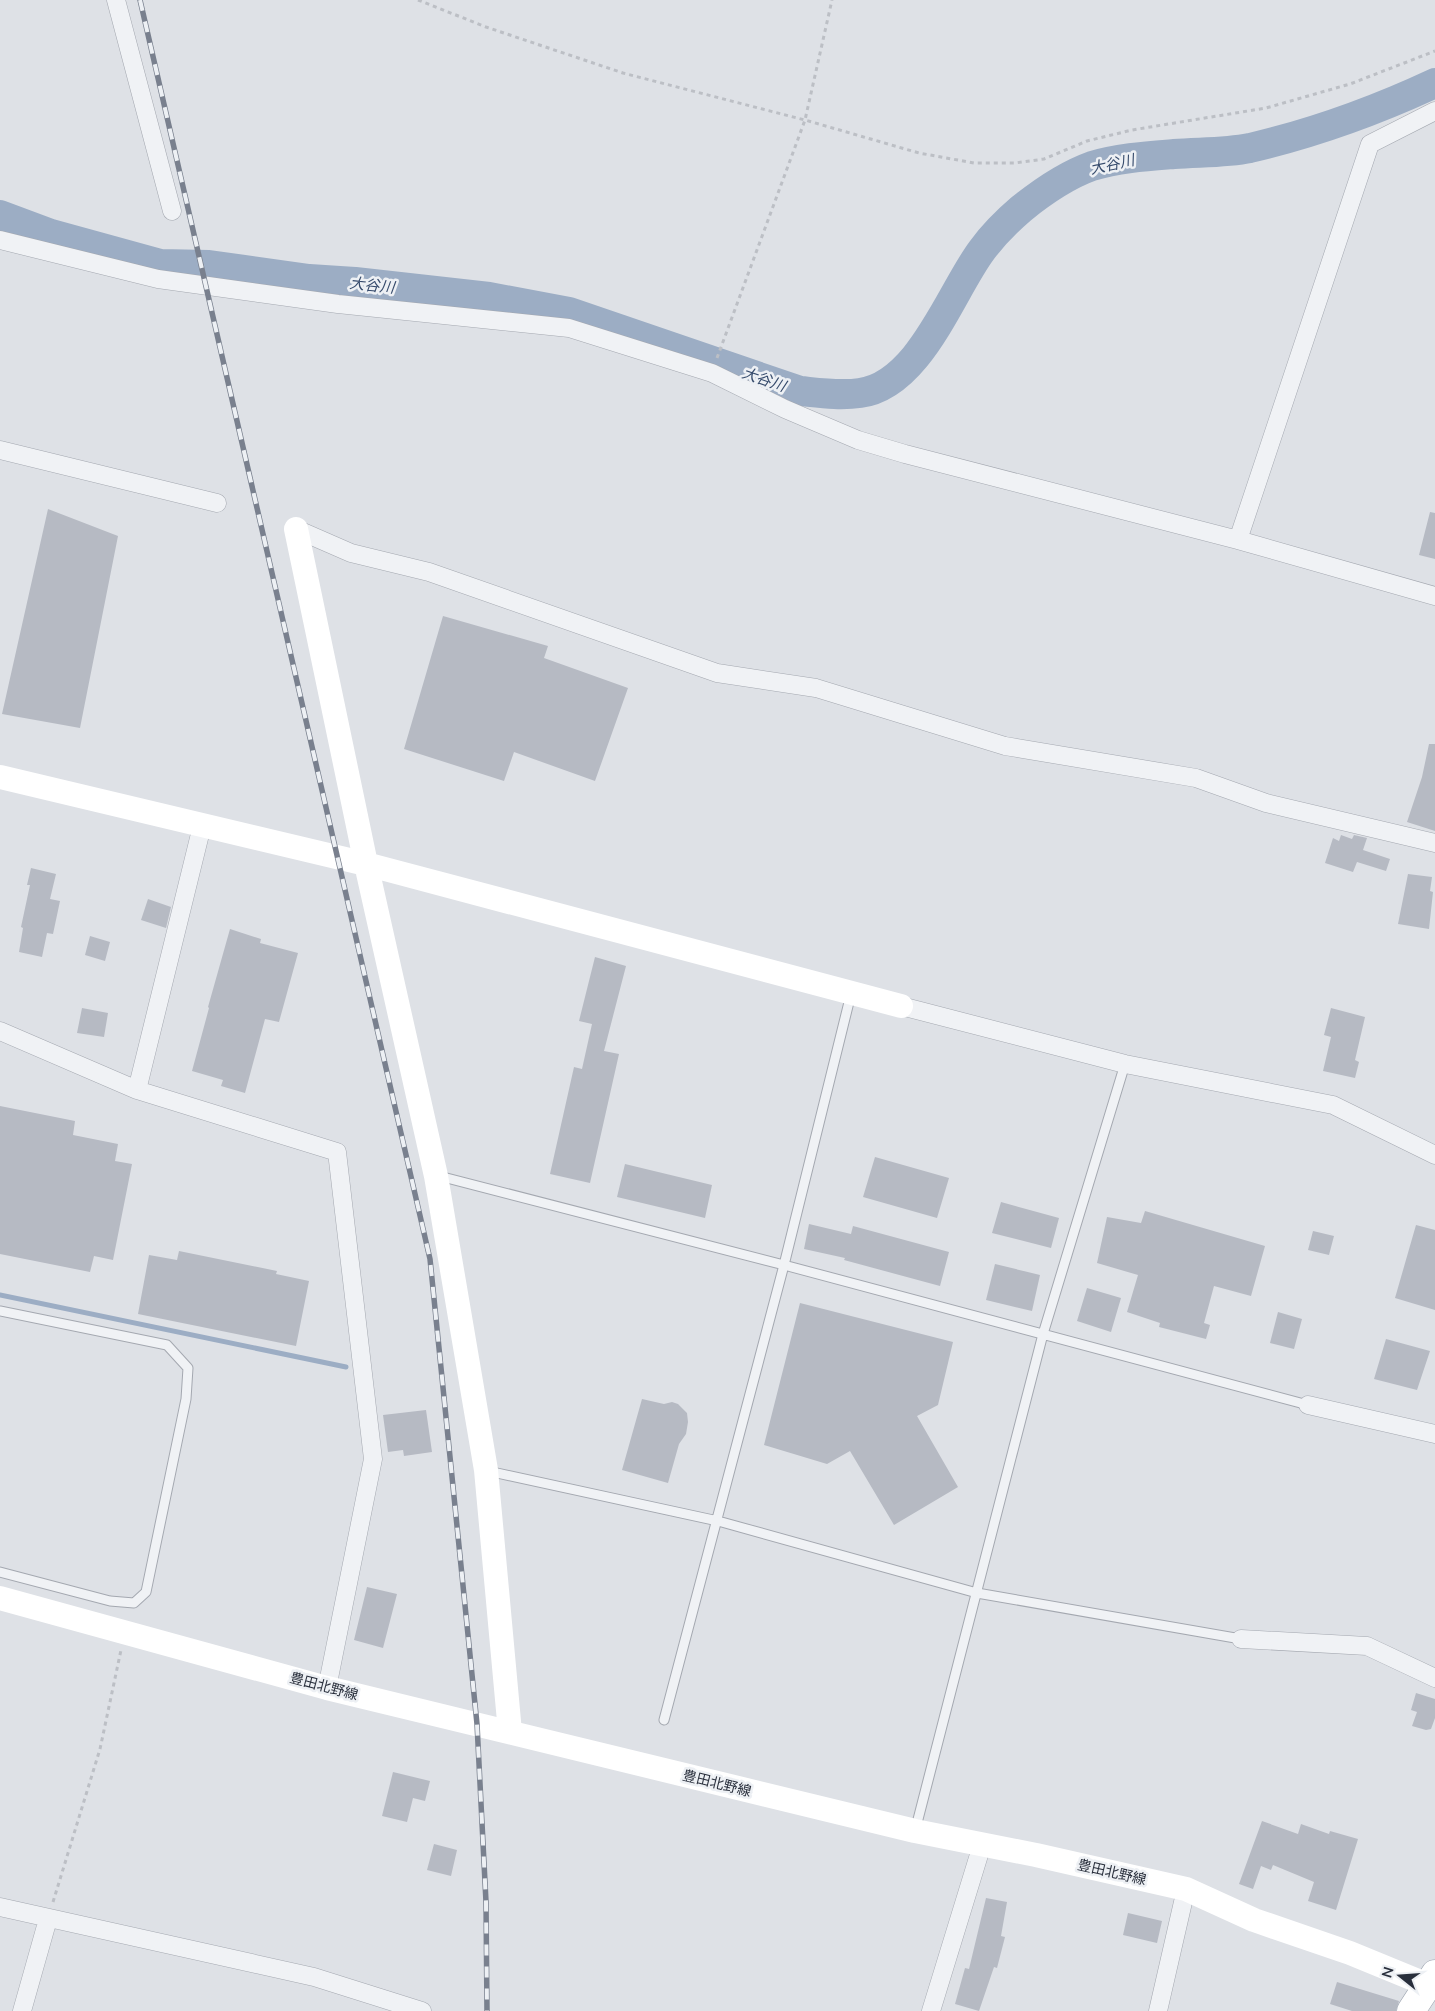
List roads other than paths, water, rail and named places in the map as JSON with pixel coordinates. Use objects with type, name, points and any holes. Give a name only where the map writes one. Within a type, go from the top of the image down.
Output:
[{"type":"main road","points":[[1411,2011],[1433,1982]]},
{"type":"street","points":[[116,0],[172,211]]},
{"type":"street","points":[[1238,540],[1370,144],[1435,110]]},
{"type":"street","points":[[0,240],[158,279],[338,304],[569,328],[712,373],[785,409],[858,440],[905,454],[1238,540],[1435,596]]},
{"type":"street","points":[[0,450],[217,504]]},
{"type":"street","points":[[296,530],[351,553],[429,572],[717,673],[816,688],[1005,746],[1196,778],[1266,803],[1435,843]]},
{"type":"street","points":[[296,530],[366,864],[436,1176],[486,1470],[510,1732]]},
{"type":"street","points":[[0,777],[366,864],[1124,1064],[1333,1105],[1435,1154]]},
{"type":"street","points":[[137,1090],[202,826]]},
{"type":"street","points":[[0,1031],[137,1090],[337,1152],[374,1459],[327,1688]]},
{"type":"street","points":[[1308,1405],[1435,1434]]},
{"type":"street","name":"豊田北野線","points":[[0,1598],[327,1688],[915,1831],[1186,1889],[1254,1920],[1433,1982]]},
{"type":"street","points":[[1241,1639],[1367,1646],[1435,1678]]},
{"type":"street","points":[[931,2011],[982,1845]]},
{"type":"street","points":[[1158,2011],[1186,1889]]},
{"type":"street","points":[[0,1908],[314,1977],[422,2011]]},
{"type":"street","points":[[22,2011],[48,1919]]},
{"type":"lane","points":[[664,1720],[784,1265],[851,992]]},
{"type":"lane","points":[[915,1831],[1044,1334],[1124,1064]]},
{"type":"lane","points":[[436,1176],[784,1265],[1308,1405]]},
{"type":"lane","points":[[0,1311],[167,1346],[188,1368],[186,1399],[146,1592],[134,1603],[110,1601],[0,1572]]},
{"type":"lane","points":[[486,1470],[718,1521],[976,1593],[1241,1639]]},
{"type":"waterway","name":"大谷川","points":[[0,215],[51,234],[160,264],[209,265],[309,279],[355,282],[489,297],[569,312],[800,391],[852,394],[881,386],[900,373],[917,355],[932,334],[970,268],[1000,228],[1029,203],[1055,184],[1073,174],[1092,166],[1122,159],[1231,151],[1274,142],[1344,120],[1390,103],[1435,83]]},
{"type":"waterway","points":[[0,1295],[346,1367]]},
{"type":"railway","points":[[140,0],[430,1259],[477,1724],[486,1902],[487,2011]]}]
